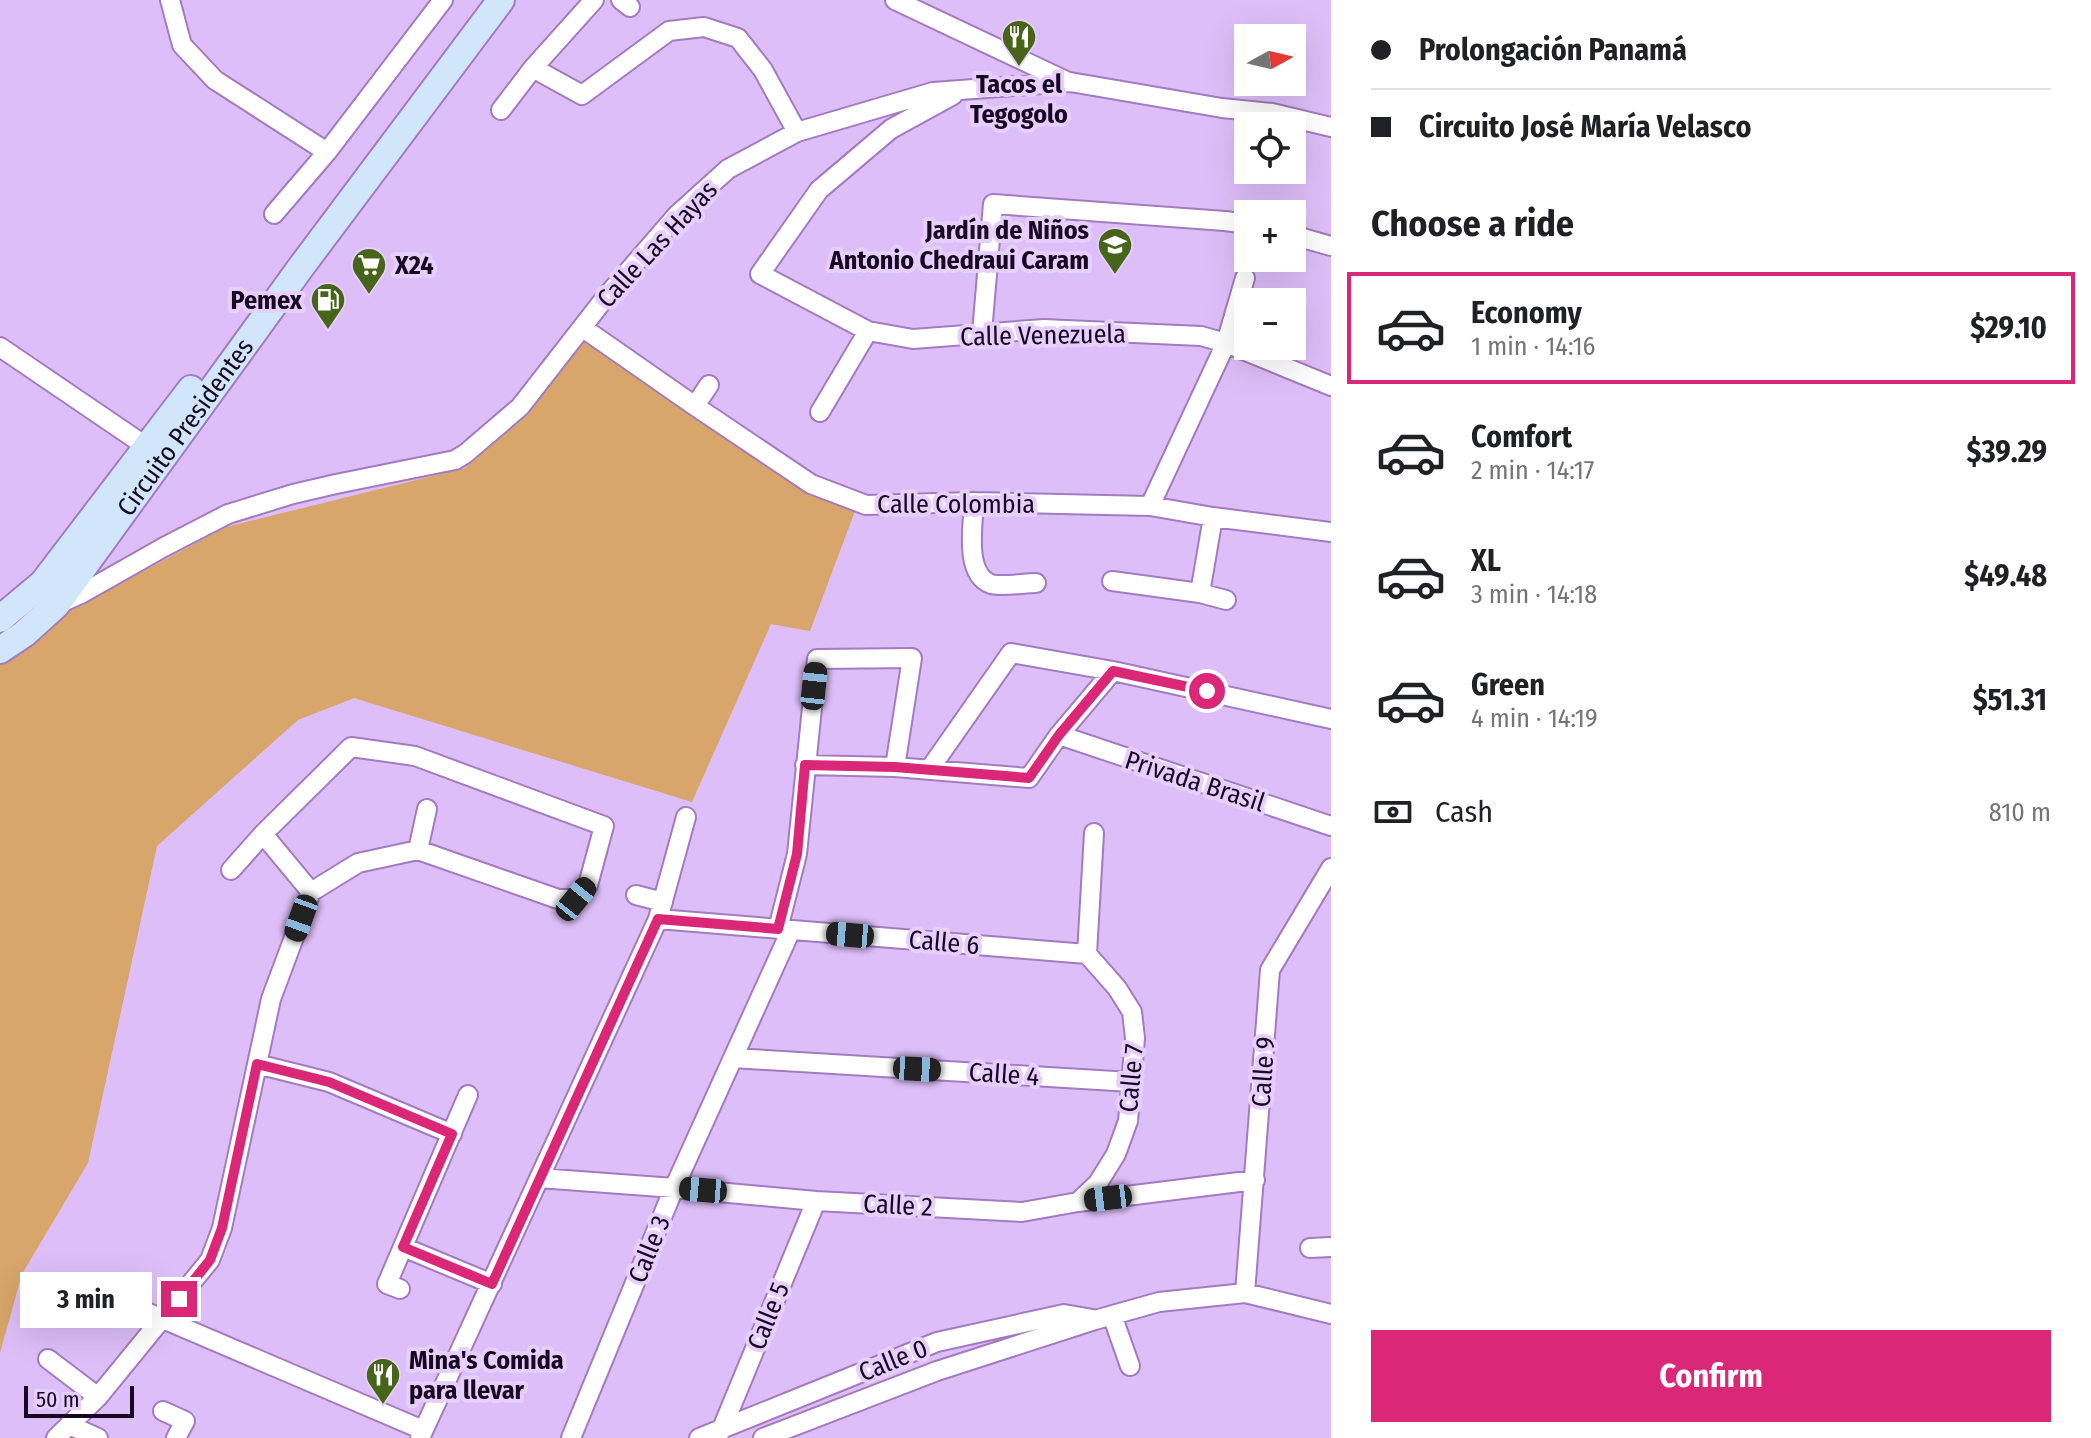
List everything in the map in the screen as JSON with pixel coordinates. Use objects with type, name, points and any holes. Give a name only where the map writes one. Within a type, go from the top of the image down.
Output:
[{"type":"main road","name":"Circuito Presidentes","points":[[0,619],[43,583],[256,304],[480,0]]},
{"type":"main road","name":"Circuito Presidentes","points":[[0,650],[24,634],[56,605],[301,267],[501,0]]},
{"type":"street","points":[[170,0],[182,45],[215,80],[327,152]]},
{"type":"street","points":[[274,214],[327,152],[443,0]]},
{"type":"street","points":[[501,110],[533,68],[594,0]]},
{"type":"street","points":[[895,0],[1070,82]]},
{"type":"street","points":[[533,68],[582,95],[669,31],[704,27],[738,38],[763,70],[797,132]]},
{"type":"street","name":"Calle Las Hayas","points":[[56,605],[228,514],[293,494],[455,460],[465,454],[520,407],[605,298],[677,215],[728,169],[797,132],[933,92],[1070,82],[1222,108],[1272,113],[1331,127]]},
{"type":"street","name":"Calle Venezuela","points":[[959,92],[891,129],[819,190],[760,274],[868,331],[913,339],[1044,329],[1201,336],[1226,343],[1331,386]]},
{"type":"street","points":[[982,333],[993,204],[1234,222]]},
{"type":"street","points":[[1306,239],[1331,246]]},
{"type":"street","points":[[1150,506],[1226,343],[1245,278]]},
{"type":"street","name":"Calle Colombia","points":[[583,328],[811,484],[866,505],[974,502],[1150,506],[1331,532]]},
{"type":"street","points":[[820,412],[868,331]]},
{"type":"street","points":[[0,347],[147,447]]},
{"type":"street","points":[[695,406],[709,385]]},
{"type":"street","points":[[974,502],[973,564],[979,576],[992,585],[1036,583]]},
{"type":"street","points":[[1200,593],[1213,517]]},
{"type":"street","points":[[1112,581],[1200,593],[1226,600]]},
{"type":"street","name":"Calle 3","points":[[571,1438],[674,1188],[733,1058],[784,930],[797,854],[812,651],[912,658],[895,767]]},
{"type":"street","points":[[929,770],[1011,653],[1113,671],[1331,719]]},
{"type":"street","points":[[805,765],[895,767],[1029,778],[1059,735],[1113,671]]},
{"type":"street","name":"Privada Brasil","points":[[1059,735],[1331,826]]},
{"type":"street","points":[[63,1431],[98,1397],[210,1260],[222,1228],[271,999],[311,892],[358,863],[418,850],[558,899],[576,899],[588,885],[604,826],[415,756],[351,747],[231,870]]},
{"type":"street","points":[[418,850],[427,809]]},
{"type":"street","points":[[88,1287],[421,1434],[660,910],[686,817]]},
{"type":"street","points":[[1087,954],[1094,833]]},
{"type":"street","points":[[263,834],[311,892]]},
{"type":"street","name":"Calle 9","points":[[1245,1293],[1270,970],[1331,868]]},
{"type":"street","name":"Calle 6","points":[[636,895],[660,910],[784,930],[1087,954]]},
{"type":"street","name":"Calle 7","points":[[1078,1202],[1098,1183],[1116,1154],[1128,1121],[1135,1038],[1132,1012],[1117,988],[1087,954]]},
{"type":"street","name":"Calle 4","points":[[733,1058],[1131,1082]]},
{"type":"street","points":[[257,1064],[329,1082],[452,1134]]},
{"type":"street","points":[[394,1286],[403,1247],[468,1095]]},
{"type":"street","name":"Calle 2","points":[[539,1178],[816,1201],[1022,1212],[1255,1180]]},
{"type":"street","name":"Calle 5","points":[[721,1431],[816,1201]]},
{"type":"street","points":[[403,1247],[492,1284]]},
{"type":"street","points":[[1310,1248],[1331,1247]]},
{"type":"street","points":[[763,1438],[937,1371],[1159,1302],[1245,1293],[1331,1314]]},
{"type":"street","name":"Calle 0","points":[[699,1438],[937,1342],[1064,1314],[1104,1317]]},
{"type":"street","points":[[1104,1317],[1130,1366]]},
{"type":"street","points":[[48,1359],[98,1397]]},
{"type":"street","points":[[163,1411],[185,1421],[176,1438]]},
{"type":"street","points":[[63,1431],[98,1438]]},
{"type":"shaded area","points":[[586,337],[804,490],[855,511],[810,631],[771,624],[692,802],[354,698],[298,720],[157,846],[88,1163],[22,1274],[0,1353],[0,660],[52,620],[226,527],[465,468],[528,414]]},
{"type":"place","name":"Tacos el Tegogolo","points":[[1019,68]]},
{"type":"place","name":"Jardín de Niños Antonio Chedraui Caram","points":[[1115,276]]},
{"type":"place","name":"X24","points":[[369,296]]},
{"type":"place","name":"Pemex","points":[[328,331]]},
{"type":"place","name":"Mina's Comida para llevar","points":[[383,1406]]},
{"type":"route","points":[[179,1299],[210,1260],[222,1228],[257,1064],[329,1082],[452,1134],[403,1247],[492,1284],[658,919],[778,929],[797,854],[805,765],[895,767],[1029,778],[1059,735],[1113,671],[1207,691]]}]
